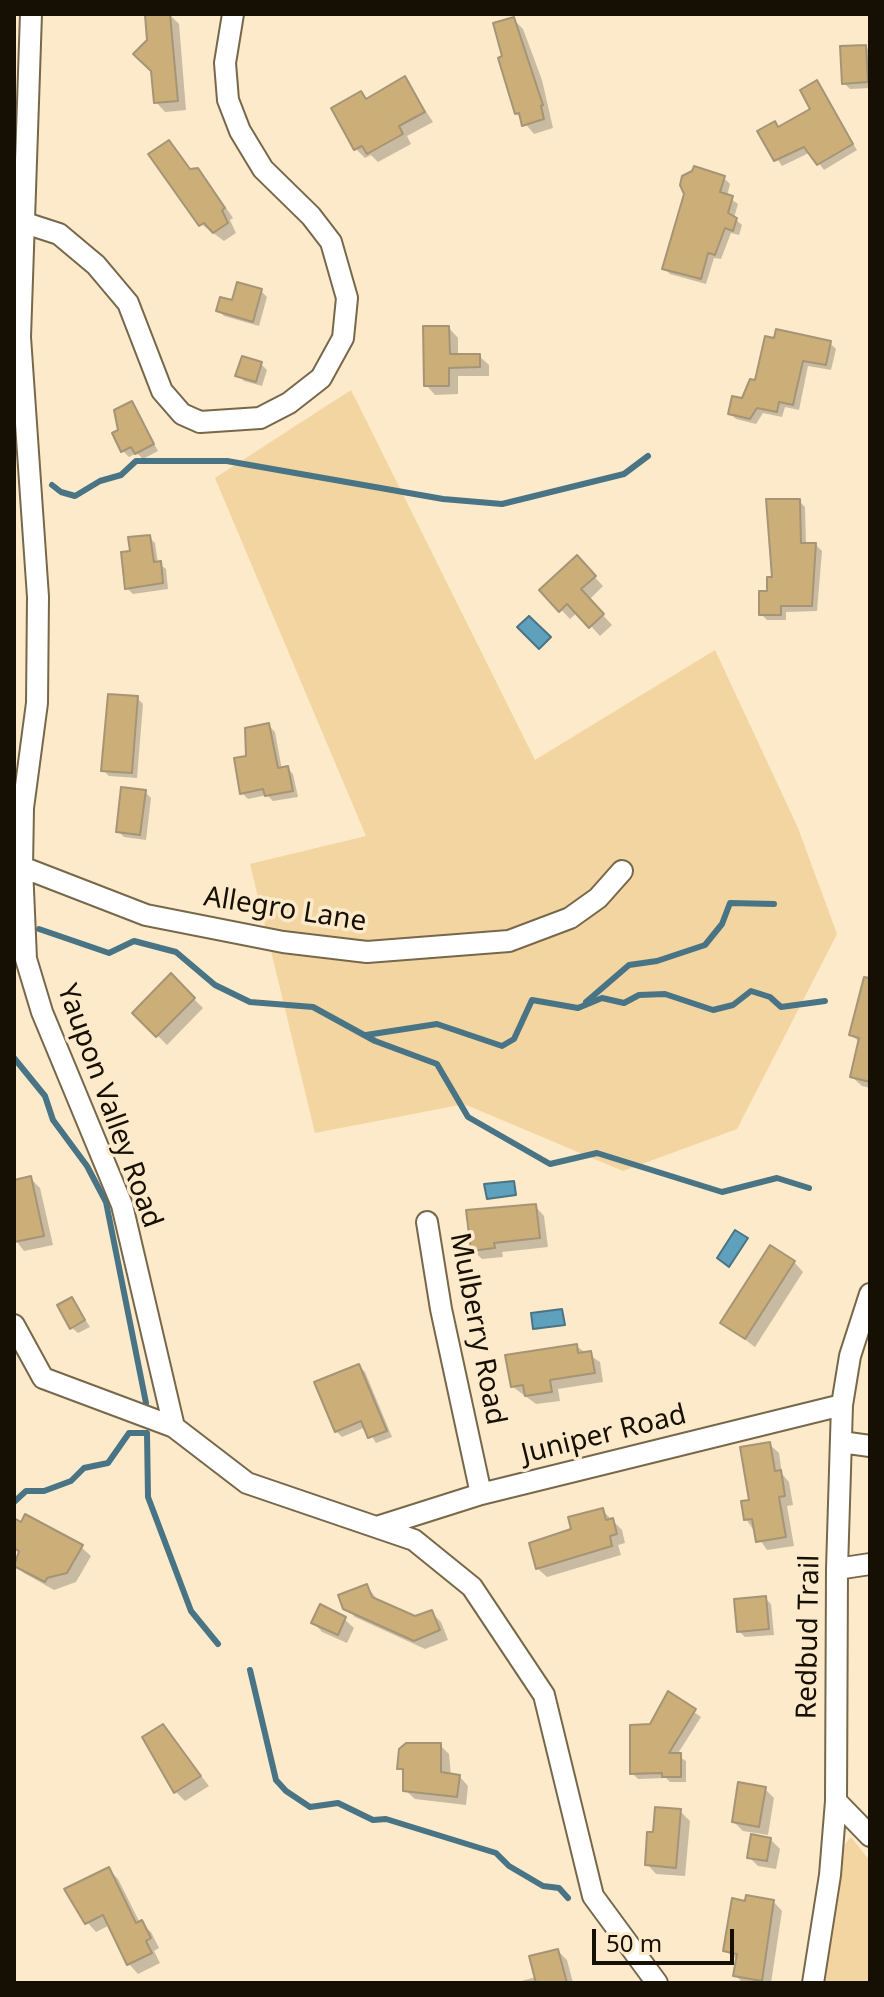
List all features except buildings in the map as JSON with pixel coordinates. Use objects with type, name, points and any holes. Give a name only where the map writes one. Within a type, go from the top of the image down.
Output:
[{"type":"street","points":[[22,222],[59,234],[96,265],[120,293],[128,303],[162,391],[182,414],[200,422],[260,418],[289,403],[321,378],[343,338],[347,298],[331,242],[311,216],[263,169],[240,131],[228,100],[225,63],[233,14]]},
{"type":"street","name":"Yaupon Valley Road","points":[[25,16],[20,337],[38,597],[37,703],[23,808],[26,959],[42,1012],[122,1205],[174,1427]]},
{"type":"street","name":"Allegro Lane","points":[[22,867],[146,915],[283,942],[367,952],[509,941],[570,918],[598,898],[622,871]]},
{"type":"street","name":"Mulberry Road","points":[[427,1222],[441,1309],[481,1494]]},
{"type":"street","name":"Redbud Trail","points":[[813,1983],[830,1875],[836,1801],[837,1569],[842,1405],[850,1356],[870,1294]]},
{"type":"street","points":[[14,1325],[43,1378],[174,1427],[247,1483],[414,1540],[472,1587],[544,1695],[593,1896],[657,1983]]},
{"type":"street","name":"Juniper Road","points":[[380,1526],[481,1494],[842,1405]]},
{"type":"street","points":[[841,1442],[870,1446]]},
{"type":"street","points":[[837,1569],[870,1564]]},
{"type":"street","points":[[836,1801],[870,1836]]},
{"type":"shaded area","points":[[351,390],[535,760],[715,650],[798,828],[837,934],[737,1129],[623,1171],[464,1104],[315,1133],[250,864],[366,836],[215,478]]},
{"type":"shaded area","points":[[851,1837],[870,1861],[870,1983],[821,1983],[842,1848]]},
{"type":"water","points":[[529,616],[551,637],[539,649],[517,627]]},
{"type":"water","points":[[514,1181],[516,1195],[487,1199],[484,1184]]},
{"type":"water","points":[[735,1230],[748,1238],[729,1267],[717,1258]]},
{"type":"water","points":[[562,1309],[565,1325],[533,1329],[531,1313]]},
{"type":"waterway","points":[[52,485],[61,492],[75,496],[100,481],[121,475],[136,461],[227,461],[443,499],[502,504],[624,474],[648,456]]},
{"type":"waterway","points":[[586,1002],[629,965],[657,961],[705,945],[722,924],[730,903],[774,904]]},
{"type":"waterway","points":[[39,929],[109,953],[134,941],[176,952],[215,985],[250,1002],[313,1007],[375,1041],[437,1064],[468,1117],[550,1164],[597,1153],[722,1192],[777,1178],[809,1188]]},
{"type":"waterway","points":[[366,1035],[437,1024],[502,1046],[514,1039],[532,1000],[578,1008],[602,998],[624,1003],[639,995],[665,994],[713,1010],[733,1005],[751,991],[770,997],[781,1007],[825,1001]]},
{"type":"waterway","points":[[14,1058],[45,1096],[53,1120],[87,1166],[106,1202],[146,1403]]},
{"type":"waterway","points":[[14,1502],[26,1491],[44,1491],[71,1481],[84,1468],[108,1463],[129,1433],[147,1433],[148,1497],[191,1611],[218,1644]]},
{"type":"waterway","points":[[250,1670],[276,1780],[286,1791],[310,1807],[338,1803],[373,1820],[386,1819],[496,1853],[509,1866],[543,1886],[559,1888],[568,1898]]}]
